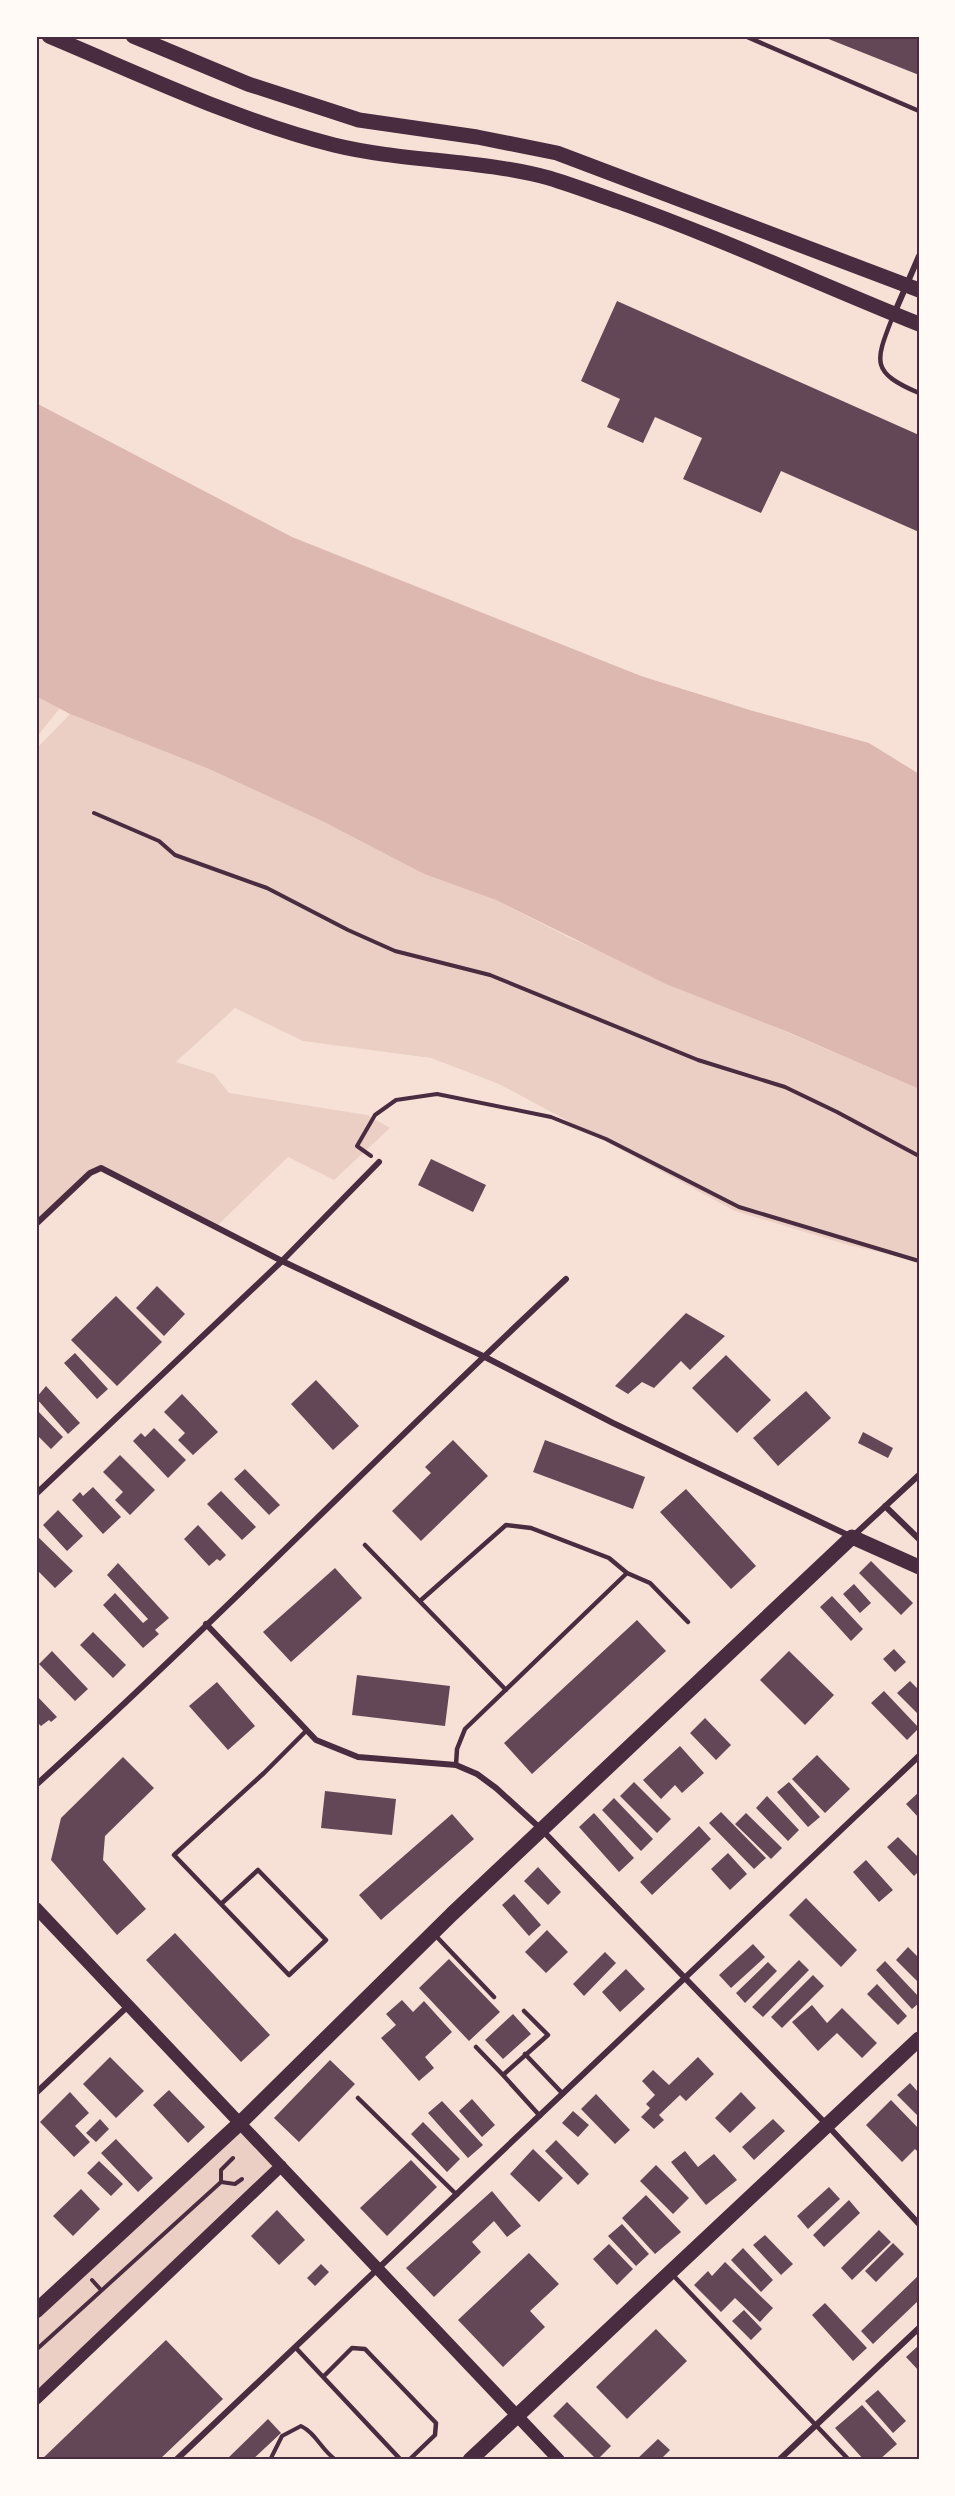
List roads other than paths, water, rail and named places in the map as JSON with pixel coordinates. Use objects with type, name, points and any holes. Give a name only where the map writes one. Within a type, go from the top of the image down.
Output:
[{"type":"main road","points":[[49,36],[227,110],[335,145],[379,153],[472,164],[549,178],[697,232],[919,324]]},
{"type":"main road","points":[[133,36],[248,84],[359,120],[477,137],[557,153],[913,288]]},
{"type":"main road","points":[[36,2311],[240,2123],[541,1829],[852,1537],[919,1567]]},
{"type":"main road","points":[[36,1908],[559,2460]]},
{"type":"main road","points":[[470,2460],[919,2039]]},
{"type":"main road","points":[[36,2399],[281,2166]]},
{"type":"street","points":[[894,314],[913,288],[919,256]]},
{"type":"street","points":[[36,1494],[282,1262],[379,1162]]},
{"type":"street","points":[[36,1224],[90,1173],[101,1168],[282,1262],[483,1356],[613,1423],[852,1537],[919,1475]]},
{"type":"street","points":[[36,1785],[308,1528],[483,1356],[566,1279]]},
{"type":"street","points":[[885,1506],[919,1539]]},
{"type":"street","points":[[206,1624],[305,1732],[316,1740],[358,1757],[456,1765],[477,1774],[496,1788],[541,1829],[828,2126],[919,2224]]},
{"type":"street","points":[[176,2460],[919,1756]]},
{"type":"street","points":[[36,2093],[128,2006]]},
{"type":"street","points":[[779,2460],[919,2328]]},
{"type":"lane","points":[[745,36],[919,111]]},
{"type":"lane","points":[[894,314],[880,350],[881,368],[896,383],[919,393]]},
{"type":"lane","points":[[420,1601],[506,1525],[531,1528],[609,1558],[627,1573],[650,1583],[688,1622]]},
{"type":"lane","points":[[365,1545],[506,1690]]},
{"type":"lane","points":[[456,1765],[457,1749],[465,1729],[627,1573]]},
{"type":"lane","points":[[221,1904],[258,1870],[326,1940],[289,1975],[174,1855],[264,1773],[305,1732]]},
{"type":"lane","points":[[433,1933],[494,1997]]},
{"type":"lane","points":[[503,2075],[548,2035],[524,2010]]},
{"type":"lane","points":[[476,2047],[540,2116]]},
{"type":"lane","points":[[525,2054],[563,2094]]},
{"type":"lane","points":[[358,2098],[457,2195]]},
{"type":"lane","points":[[670,2272],[849,2460]]},
{"type":"lane","points":[[295,2347],[401,2460]]},
{"type":"lane","points":[[324,2376],[352,2348],[365,2349],[436,2423],[435,2435],[410,2460]]}]
